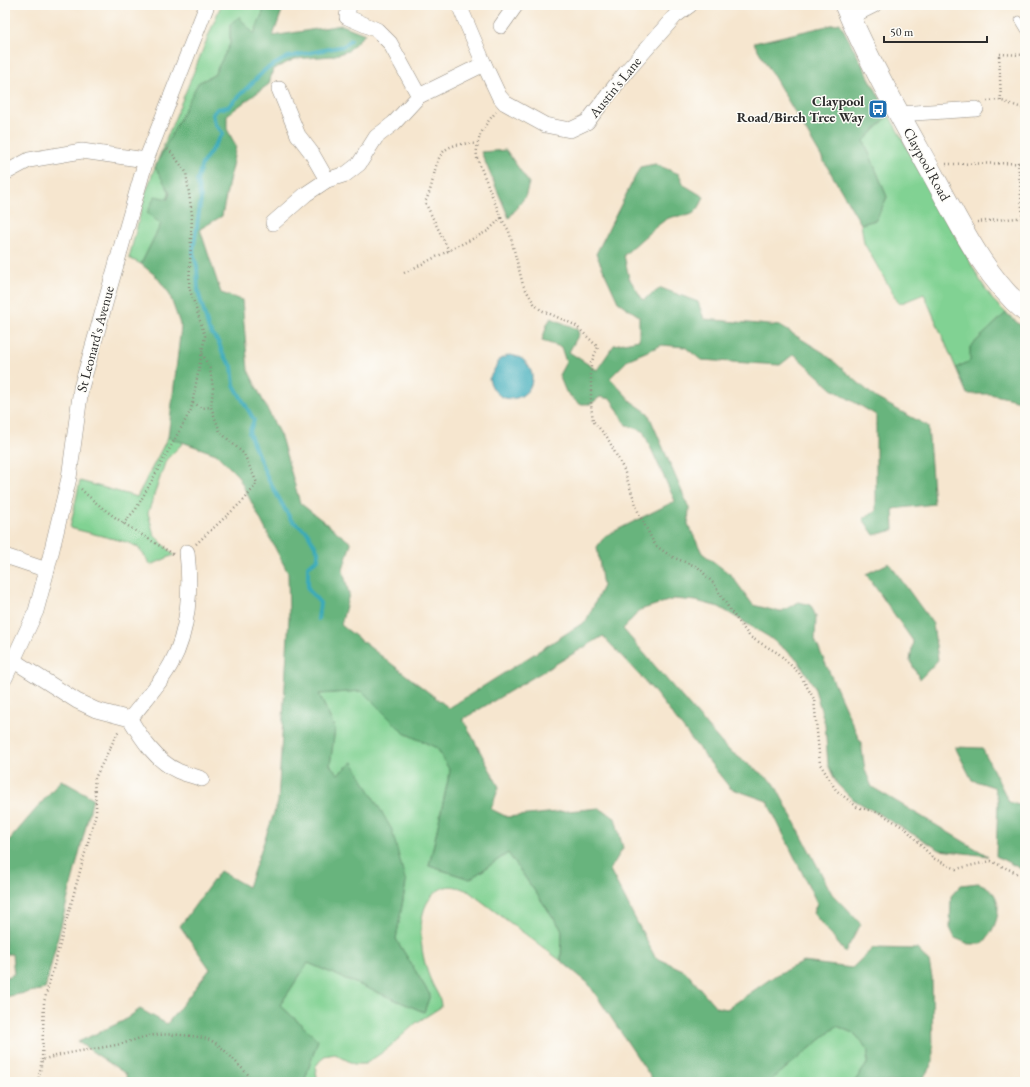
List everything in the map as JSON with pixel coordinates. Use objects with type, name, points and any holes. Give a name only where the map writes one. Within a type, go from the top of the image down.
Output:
[{"type":"street","name":"St Leonard's Avenue","points":[[5,678],[36,611],[69,478],[80,388],[146,160],[207,5]]},
{"type":"street","points":[[349,5],[347,17],[377,30],[390,43],[419,96]]},
{"type":"street","points":[[459,5],[484,64],[499,96],[505,104]]},
{"type":"street","points":[[501,26],[516,5]]},
{"type":"street","name":"Austin's Lane","points":[[505,104],[545,126],[570,130],[579,127],[587,122],[626,72],[675,16],[690,5]]},
{"type":"street","points":[[848,11],[874,5]]},
{"type":"street","name":"Claypool Road","points":[[848,11],[899,114],[960,224],[994,278],[1009,298],[1025,311]]},
{"type":"street","points":[[273,222],[292,215],[327,180],[346,174],[359,164],[376,137],[394,123],[419,96],[484,64]]},
{"type":"street","points":[[279,89],[298,135],[311,152],[327,180]]},
{"type":"street","points":[[899,114],[976,109]]},
{"type":"street","points":[[5,173],[29,160],[82,151],[146,160]]},
{"type":"street","points":[[128,718],[159,682],[171,663],[180,642],[189,581],[186,548]]},
{"type":"street","points":[[5,556],[47,570]]},
{"type":"street","points":[[14,661],[90,707],[128,718],[140,737],[159,758],[178,771],[204,779]]},
{"type":"lane","points":[[1019,20],[1025,30]]},
{"type":"path","points":[[1001,101],[1000,54],[1025,55]]},
{"type":"path","points":[[976,109],[980,101],[1001,101],[1025,109]]},
{"type":"path","points":[[505,104],[492,116],[479,137],[477,144],[477,158],[501,218],[509,231],[518,270],[528,296],[541,310],[574,325],[598,347],[591,364],[590,404],[593,421],[607,437],[624,470],[639,514],[655,545],[672,557],[698,567],[714,584],[730,610],[750,637],[778,653],[799,673],[814,700],[820,764],[836,790],[856,807],[880,813],[906,829],[933,858],[956,869],[991,861],[1025,876]]},
{"type":"path","points":[[124,524],[136,509],[191,410],[205,336],[189,287],[192,215],[186,172],[172,153],[154,139]]},
{"type":"path","points":[[449,251],[425,202],[429,196],[436,164],[442,154],[449,148],[461,143],[477,144]]},
{"type":"path","points":[[960,224],[1024,219],[1018,162]]},
{"type":"path","points":[[927,165],[1025,163]]},
{"type":"path","points":[[404,273],[488,231],[501,218]]},
{"type":"path","points":[[69,478],[94,502],[124,524],[174,555],[186,548],[245,499],[257,483],[244,454],[220,432],[211,407],[213,388],[210,369],[202,352]]},
{"type":"path","points":[[192,403],[202,408],[211,407]]},
{"type":"path","points":[[38,1082],[42,1060],[44,1002],[96,813],[97,803],[94,787],[95,778],[128,718]]},
{"type":"path","points":[[42,1060],[57,1055],[118,1045],[150,1036],[182,1036],[207,1039],[225,1051],[249,1076],[257,1082]]},
{"type":"green space","points":[[221,5],[266,5],[254,34],[230,24],[230,44],[214,75],[198,83],[161,224],[141,264],[129,258],[146,192]]},
{"type":"green space","points":[[266,5],[284,5],[273,36],[342,25],[365,34],[348,51],[332,56],[295,59],[273,69],[269,84],[227,115],[227,129],[236,146],[222,216],[200,229],[221,293],[242,300],[248,370],[281,437],[300,503],[351,543],[343,570],[349,594],[341,625],[449,708],[586,621],[603,586],[597,547],[605,536],[675,501],[643,431],[626,425],[611,399],[600,397],[591,404],[579,404],[566,392],[559,375],[566,362],[561,347],[542,341],[547,324],[551,318],[577,329],[579,334],[569,352],[597,370],[614,345],[639,340],[639,316],[618,302],[596,254],[640,167],[655,164],[679,174],[684,185],[704,197],[696,211],[687,216],[671,217],[665,220],[624,255],[629,278],[643,300],[661,288],[698,302],[704,319],[780,326],[824,353],[876,398],[928,426],[934,504],[893,509],[894,530],[874,535],[863,519],[876,511],[876,415],[832,389],[794,354],[780,365],[701,360],[685,347],[662,345],[629,359],[610,378],[632,402],[648,413],[689,508],[688,524],[702,553],[731,575],[753,605],[780,612],[799,602],[811,605],[816,617],[815,640],[861,743],[865,770],[872,787],[988,856],[940,850],[851,798],[837,784],[828,765],[825,724],[814,686],[797,659],[769,637],[719,607],[696,601],[674,599],[640,610],[623,629],[726,748],[774,783],[832,894],[861,924],[845,952],[813,913],[817,903],[767,801],[730,788],[653,690],[603,636],[463,719],[499,787],[491,809],[507,817],[599,808],[615,818],[623,848],[610,870],[655,957],[685,971],[716,1007],[727,1009],[776,975],[803,962],[852,968],[873,948],[917,949],[929,962],[932,977],[933,1062],[921,1082],[854,1082],[867,1064],[868,1050],[855,1034],[837,1026],[769,1082],[654,1082],[588,983],[561,961],[562,930],[508,853],[470,879],[429,866],[450,771],[437,748],[404,733],[362,691],[319,694],[335,729],[330,765],[338,774],[353,762],[392,830],[406,883],[396,939],[430,995],[424,1012],[308,963],[280,1005],[318,1040],[304,1082],[127,1082],[126,1074],[78,1042],[123,1021],[140,1009],[167,1024],[210,969],[180,926],[220,871],[248,887],[278,802],[289,618],[288,573],[238,476],[216,454],[168,437],[181,327],[169,293],[156,276],[141,264],[161,224],[147,213],[155,196],[168,199],[170,193],[155,167],[198,83],[214,75],[230,44],[230,24],[239,17],[254,34]]},
{"type":"green space","points":[[840,23],[889,115],[864,141],[887,197],[876,220],[861,224],[754,43]]},
{"type":"green space","points":[[889,115],[981,282],[992,299],[1006,313],[970,347],[971,361],[956,368],[924,294],[899,304],[864,243],[861,224],[876,220],[887,197],[864,141]]},
{"type":"green space","points":[[506,150],[529,183],[525,197],[509,218],[481,152]]},
{"type":"green space","points":[[1006,313],[1025,329],[1025,402],[990,394],[967,394],[956,368],[970,361],[970,347]]},
{"type":"green space","points":[[168,437],[184,442],[166,460],[148,513],[154,535],[174,555],[151,565],[138,547],[126,542],[70,528],[80,481],[137,497]]},
{"type":"green space","points":[[889,563],[933,624],[938,660],[920,679],[910,661],[913,641],[866,574]]},
{"type":"green space","points":[[362,691],[404,733],[437,748],[450,771],[429,866],[470,879],[508,853],[562,930],[561,961],[468,891],[458,887],[445,887],[436,892],[426,904],[421,925],[424,961],[427,972],[439,997],[441,1007],[416,1023],[386,1050],[365,1064],[354,1064],[335,1054],[324,1056],[315,1067],[318,1082],[304,1082],[318,1040],[280,1005],[308,963],[424,1012],[430,995],[396,939],[406,883],[353,762],[338,774],[330,765],[335,729],[319,694]]},
{"type":"green space","points":[[955,747],[982,748],[1009,802],[1018,805],[1025,803],[1025,871],[996,856],[998,800],[994,787],[972,780]]},
{"type":"green space","points":[[61,780],[93,798],[45,989],[5,997],[5,978],[14,974],[12,954],[5,954],[5,845]]},
{"type":"green space","points":[[978,883],[988,887],[994,894],[998,910],[997,919],[988,937],[982,944],[969,944],[955,938],[950,928],[951,896],[961,885]]},
{"type":"green space","points":[[837,1026],[855,1034],[868,1050],[867,1064],[854,1082],[769,1082]]},
{"type":"water","points":[[509,355],[523,360],[529,367],[532,374],[531,383],[528,390],[522,396],[507,399],[500,396],[494,389],[489,379],[500,359]]},
{"type":"waterway","points":[[318,619],[320,603],[308,589],[308,566],[318,559],[318,551],[307,532],[291,520],[268,479],[249,433],[254,420],[234,385],[232,366],[223,355],[219,343],[209,330],[198,291],[197,267],[193,252],[201,199],[197,181],[202,164],[223,133],[215,124],[213,114],[217,109],[228,107],[266,69],[288,57],[344,46],[351,40]]},
{"type":"place","name":"Claypool Road/Birch Tree Way","points":[[878,109]]}]
